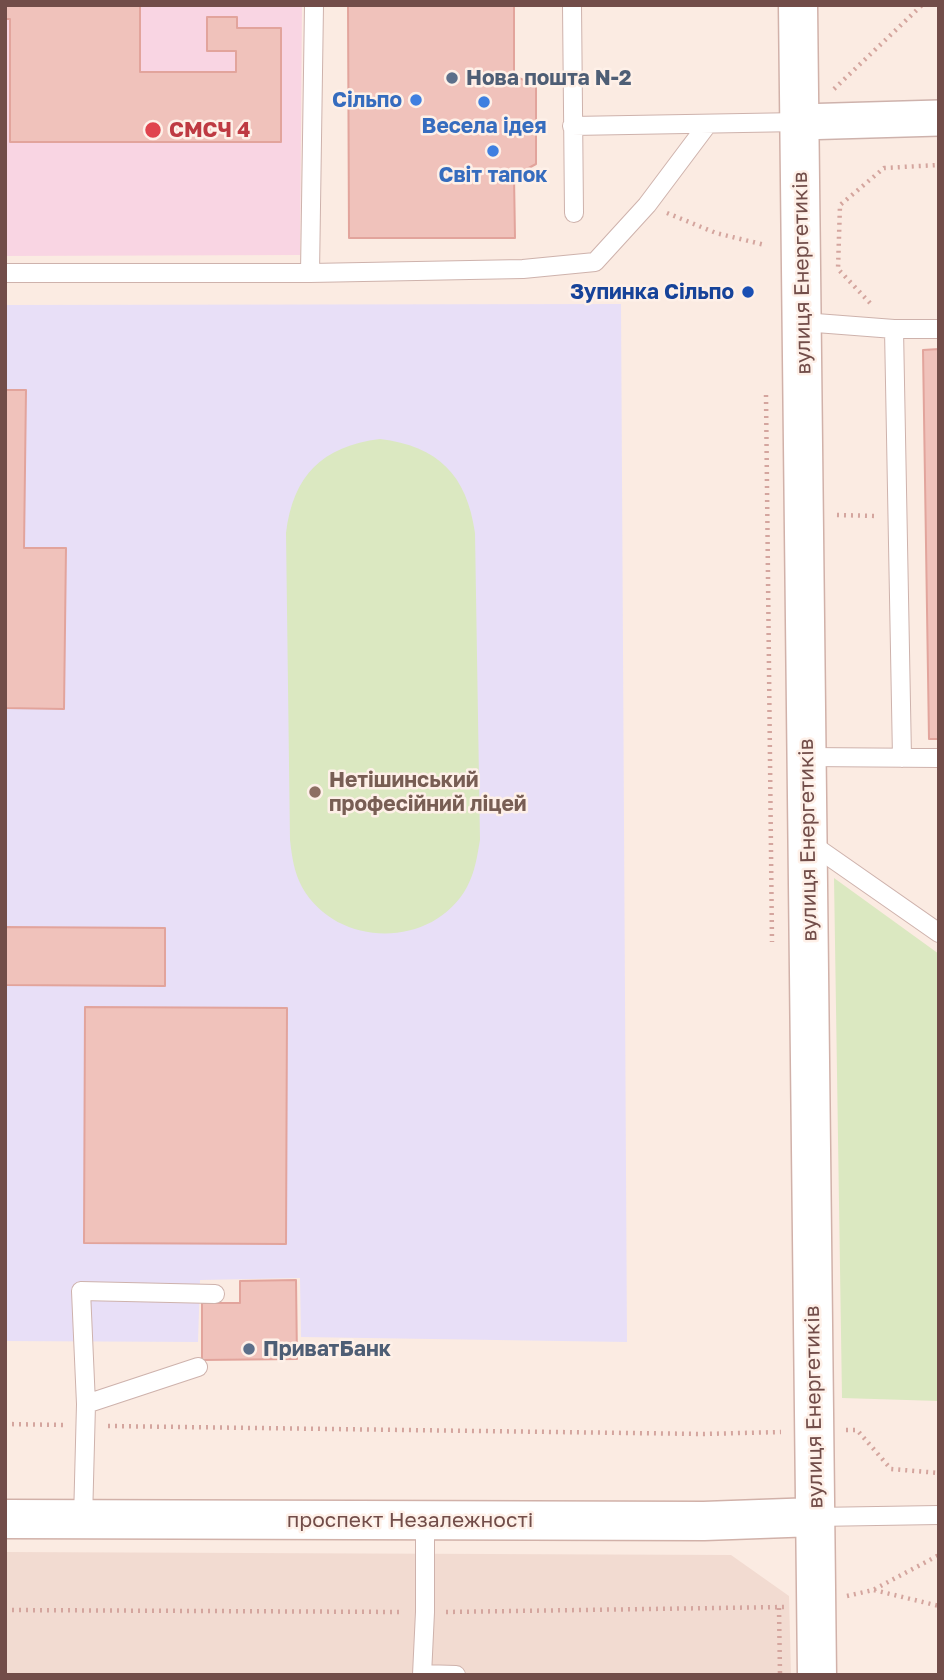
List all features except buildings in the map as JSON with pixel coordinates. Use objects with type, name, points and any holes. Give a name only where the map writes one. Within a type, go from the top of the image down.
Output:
[{"type":"main road","name":"вулиця Енергетиків","points":[[798,5],[817,1675]]},
{"type":"main road","name":"проспект Незалежності","points":[[5,1519],[704,1521],[815,1517]]},
{"type":"street","points":[[800,122],[939,118]]},
{"type":"lane","points":[[310,273],[314,5]]},
{"type":"lane","points":[[572,5],[574,214]]},
{"type":"lane","points":[[572,125],[800,122]]},
{"type":"lane","points":[[5,273],[310,273],[523,269],[595,262],[647,205],[707,125]]},
{"type":"lane","points":[[803,322],[894,329],[939,329]]},
{"type":"lane","points":[[894,329],[902,758]]},
{"type":"lane","points":[[807,757],[939,758]]},
{"type":"lane","points":[[808,841],[939,933]]},
{"type":"lane","points":[[83,1520],[86,1404],[81,1291],[215,1294]]},
{"type":"lane","points":[[86,1404],[198,1367]]},
{"type":"lane","points":[[815,1517],[939,1515]]},
{"type":"lane","points":[[425,1521],[422,1674],[456,1675]]},
{"type":"path","points":[[800,122],[922,5]]},
{"type":"path","points":[[894,329],[838,270],[840,205],[884,168],[939,165]]},
{"type":"path","points":[[647,205],[716,233],[765,245]]},
{"type":"path","points":[[5,1424],[703,1434],[857,1430],[891,1469],[939,1473]]},
{"type":"path","points":[[873,1590],[939,1606]]},
{"type":"path","points":[[5,1610],[425,1612],[706,1608]]},
{"type":"path","points":[[779,1608],[780,1675]]},
{"type":"shaded area","name":"СМСЧ 4","points":[[5,5],[302,5],[300,255],[5,256]]},
{"type":"shaded area","name":"Нетішинський професійний ліцей","points":[[621,304],[627,1342],[301,1337],[300,1278],[200,1280],[198,1342],[5,1341],[5,305]]},
{"type":"shaded area","points":[[5,1552],[731,1555],[789,1596],[791,1675],[5,1675]]},
{"type":"green space","points":[[380,439],[418,448],[446,467],[457,480],[471,513],[475,533],[480,840],[470,881],[452,907],[432,922],[409,931],[385,934],[361,931],[338,922],[318,907],[302,887],[294,864],[290,840],[286,533],[295,495],[314,467],[342,449]]},
{"type":"green space","points":[[834,878],[939,954],[939,1401],[842,1398]]},
{"type":"place","name":"Нова пошта N-2","points":[[452,78]]},
{"type":"place","name":"Сільпо","points":[[416,100]]},
{"type":"place","name":"Весела ідея","points":[[484,102]]},
{"type":"place","name":"СМСЧ 4","points":[[153,130]]},
{"type":"place","name":"Світ тапок","points":[[493,151]]},
{"type":"place","name":"Зупинка Сільпо","points":[[748,292]]},
{"type":"place","name":"Нетішинський професійний ліцей","points":[[315,792]]},
{"type":"place","name":"ПриватБанк","points":[[249,1349]]}]
